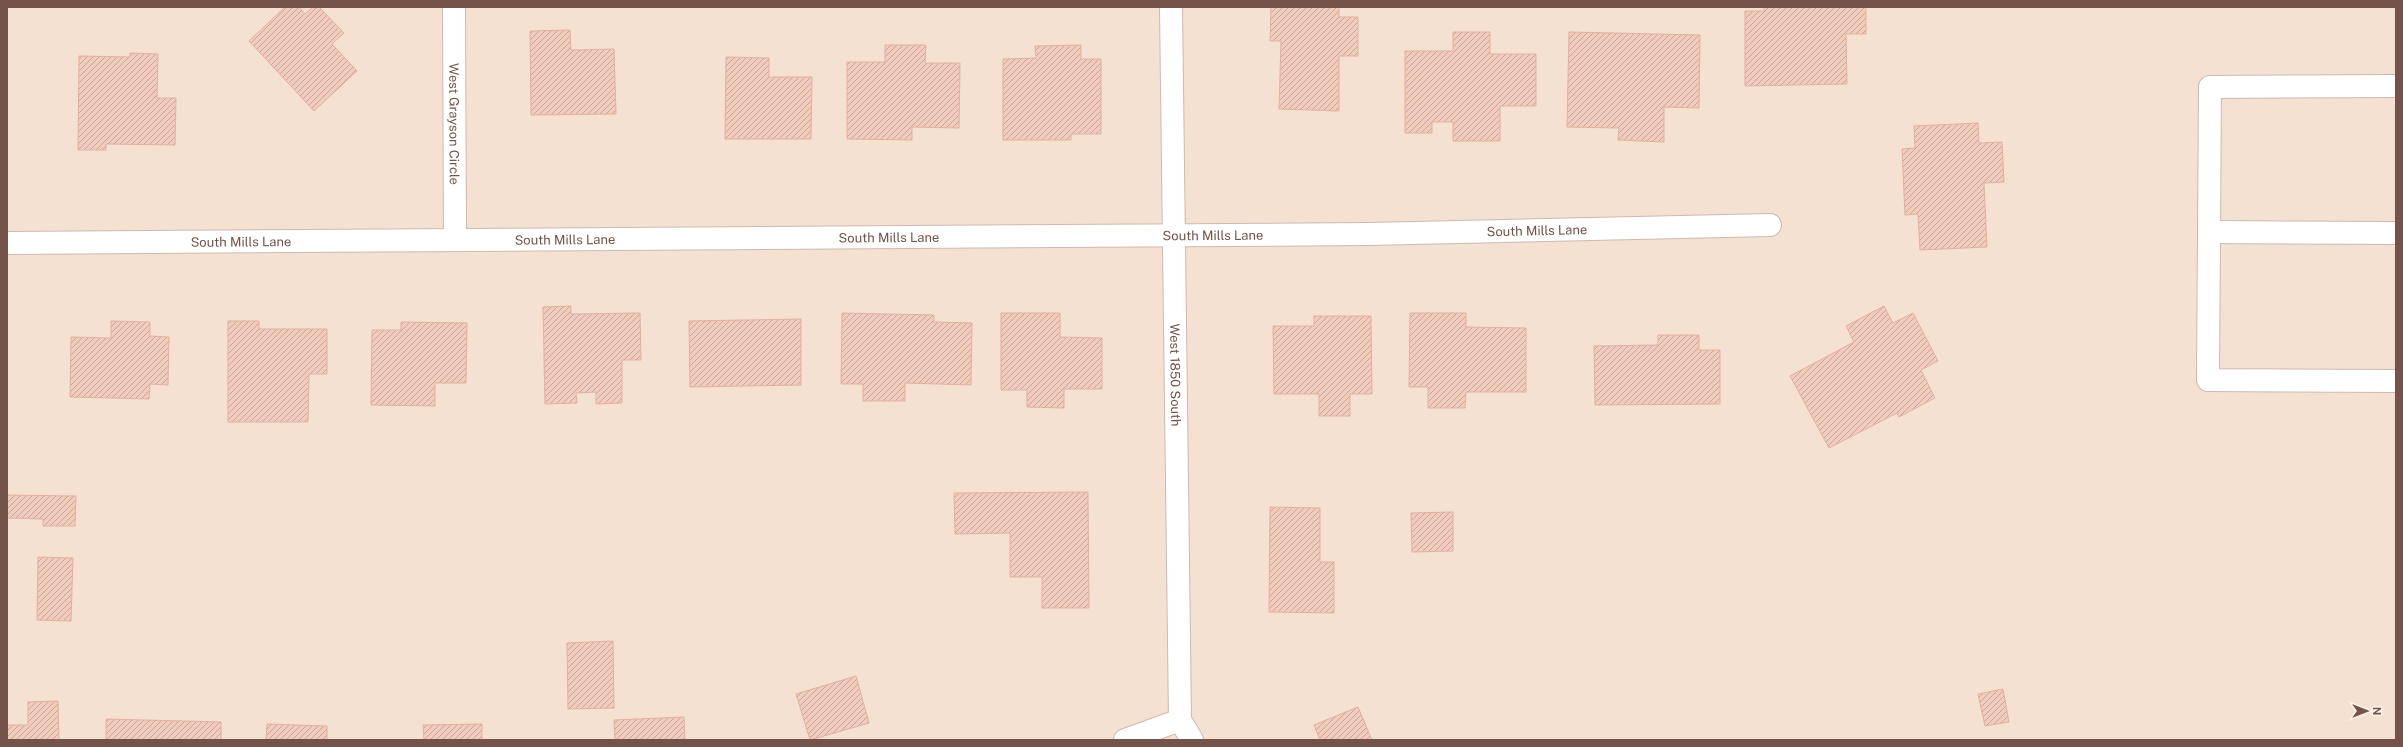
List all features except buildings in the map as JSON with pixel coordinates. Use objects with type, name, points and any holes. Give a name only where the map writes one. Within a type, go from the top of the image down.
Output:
[{"type":"street","name":"West Grayson Circle","points":[[454,7],[455,240]]},
{"type":"street","name":"West 1850 South","points":[[1171,7],[1180,720]]},
{"type":"street","points":[[2396,86],[2210,87],[2208,380],[2396,381]]},
{"type":"street","name":"South Mills Lane","points":[[7,243],[1377,234],[1770,225]]},
{"type":"street","points":[[2210,232],[2396,233]]},
{"type":"street","points":[[1126,740],[1180,720],[1192,740]]},
{"type":"shaded area","points":[[7,7],[2396,7],[2396,740],[7,740]]}]
